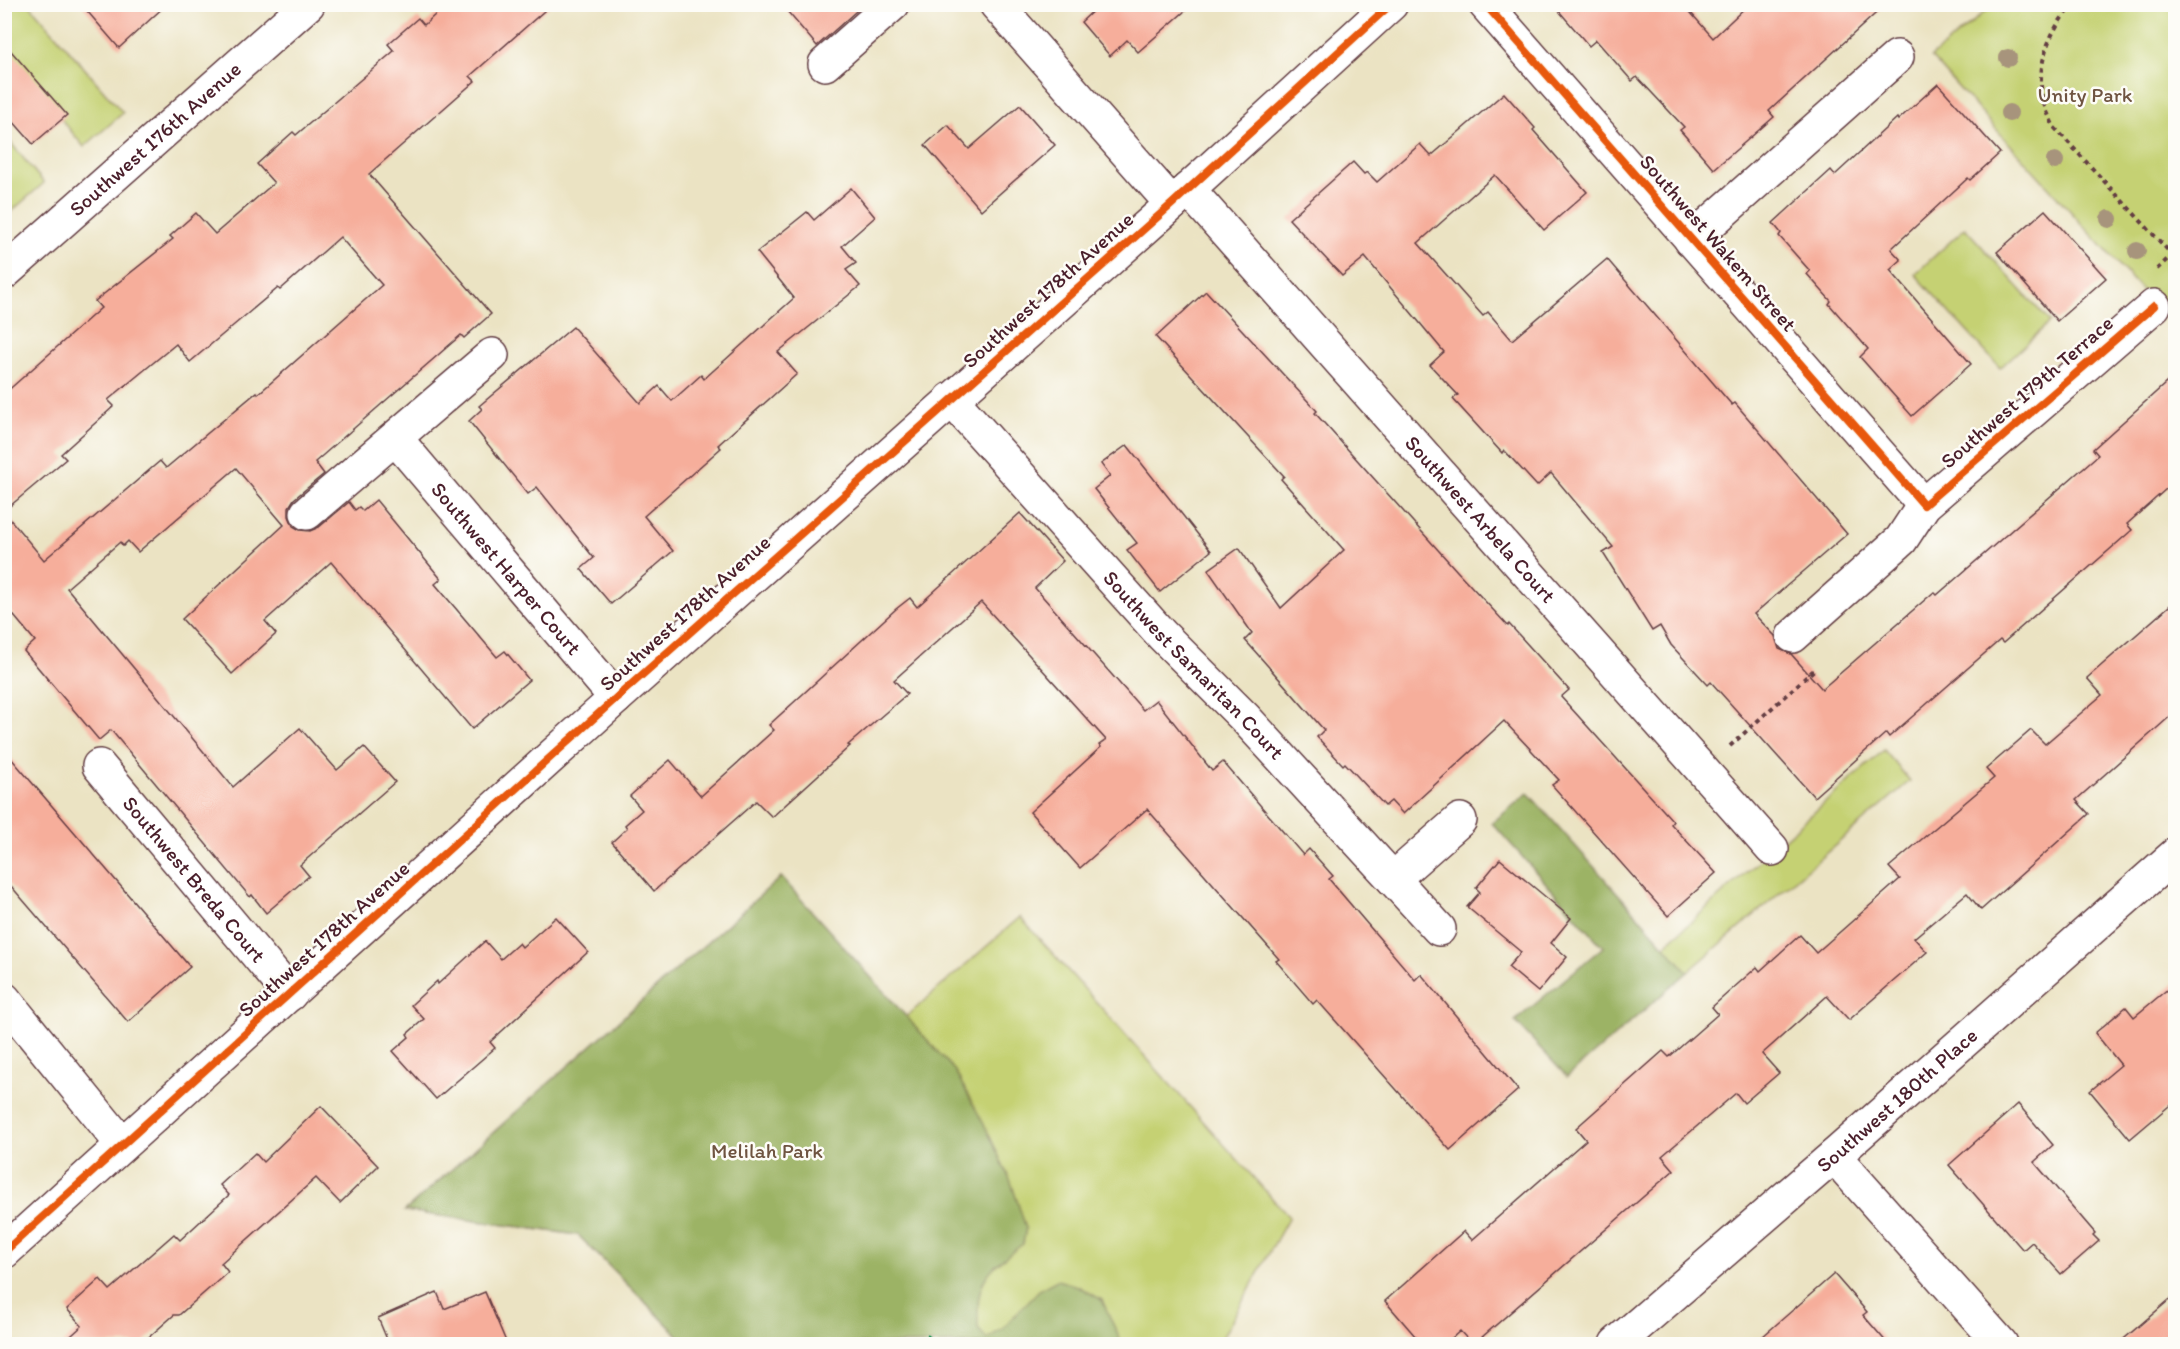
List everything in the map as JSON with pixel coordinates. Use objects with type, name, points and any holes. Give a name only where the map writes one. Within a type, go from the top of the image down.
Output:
[{"type":"street","name":"Southwest 176th Avenue","points":[[4,273],[308,4]]},
{"type":"street","points":[[825,64],[893,4]]},
{"type":"street","name":"Southwest Arbela Court","points":[[996,4],[1180,196],[1703,770],[1772,849]]},
{"type":"street","name":"Southwest 178th Avenue","points":[[4,1252],[616,698],[1180,196],[1391,4]]},
{"type":"street","name":"Southwest Wakem Street","points":[[1485,4],[1924,505]]},
{"type":"street","points":[[1691,240],[1897,57]]},
{"type":"street","name":"Southwest 179th Terrace","points":[[1793,636],[1901,540],[1924,505],[2154,306]]},
{"type":"street","points":[[307,513],[492,355]]},
{"type":"street","name":"Southwest Samaritan Court","points":[[951,399],[1162,635],[1245,718],[1439,929]]},
{"type":"street","name":"Southwest Harper Court","points":[[396,439],[616,698]]},
{"type":"street","name":"Southwest Breda Court","points":[[99,766],[290,994]]},
{"type":"street","points":[[1393,879],[1460,820]]},
{"type":"street","name":"Southwest 180th Place","points":[[1616,1344],[1834,1156],[2175,854]]},
{"type":"street","points":[[4,999],[123,1144]]},
{"type":"street","points":[[1834,1156],[2001,1344]]},
{"type":"path","points":[[2074,4],[2055,27],[2046,47],[2042,69],[2042,96],[2054,128],[2175,259]]},
{"type":"path","points":[[1703,770],[1819,666],[1793,636]]},
{"type":"green space","points":[[4,5],[30,5],[123,113],[84,147],[5,51]]},
{"type":"green space","name":"Unity Park","points":[[1993,5],[2175,5],[2175,327],[1931,57]]},
{"type":"green space","points":[[5,136],[44,183],[6,216],[4,214]]},
{"type":"green space","points":[[1965,228],[2050,322],[2000,368],[1915,274]]},
{"type":"green space","points":[[1884,750],[1910,781],[1688,972],[1664,946]]},
{"type":"green space","points":[[1528,793],[1688,972],[1567,1077],[1515,1021],[1603,947],[1492,823]]},
{"type":"green space","name":"Melilah Park","points":[[781,877],[906,1017],[1020,917],[1289,1217],[1219,1344],[687,1344],[578,1235],[405,1211]]},
{"type":"green space","name":"Melilah Park","points":[[781,877],[955,1071],[986,1128],[1011,1182],[1026,1228],[1023,1244],[999,1262],[985,1279],[979,1299],[978,1329],[987,1339],[1001,1330],[1040,1289],[1057,1280],[1078,1286],[1102,1300],[1122,1344],[687,1344],[578,1235],[405,1211]]},
{"type":"building","points":[[81,4],[167,4],[119,48]]},
{"type":"building","points":[[447,4],[552,4],[470,76],[475,81],[369,174],[491,314],[464,338],[461,335],[315,462],[324,474],[294,499],[289,507],[289,516],[293,526],[300,530],[310,531],[319,527],[349,502],[355,510],[359,507],[363,511],[376,500],[441,579],[435,584],[497,657],[505,651],[529,680],[472,729],[331,562],[265,621],[276,634],[232,674],[182,619],[284,525],[236,468],[138,552],[128,541],[123,546],[120,542],[67,588],[233,787],[300,728],[337,770],[364,747],[395,782],[300,865],[309,876],[266,913],[252,895],[250,897],[111,730],[99,740],[24,651],[35,641],[4,604],[4,512],[44,560],[160,461],[166,468],[257,392],[258,394],[382,285],[340,237],[280,290],[278,288],[190,362],[176,344],[108,400],[114,406],[61,454],[66,459],[4,511],[4,394],[101,308],[95,301],[173,239],[170,236],[196,213],[215,234],[274,183],[257,164],[293,132],[296,135],[394,51],[388,44],[418,18],[424,25]]},
{"type":"building","points":[[781,4],[864,4],[817,46]]},
{"type":"building","points":[[1097,4],[1193,4],[1138,52],[1127,40],[1110,56],[1081,22],[1098,6]]},
{"type":"building","points":[[1553,4],[1683,4],[1713,38],[1749,4],[1886,4],[1769,111],[1774,117],[1714,169],[1680,130],[1684,127],[1637,77],[1632,81],[1596,40],[1589,46]]},
{"type":"building","points":[[4,43],[67,115],[33,144],[4,111]]},
{"type":"building","points":[[1938,84],[2000,153],[1970,180],[1968,178],[1891,249],[1901,260],[1890,270],[1971,364],[1912,416],[1860,357],[1868,349],[1829,304],[1831,301],[1807,274],[1810,271],[1779,236],[1781,233],[1773,223],[1831,170],[1835,175]]},
{"type":"building","points":[[1504,93],[1587,192],[1544,230],[1495,175],[1418,243],[1483,316],[1488,312],[1512,340],[1607,259],[1732,405],[1735,403],[1847,534],[1754,614],[1775,636],[1779,649],[1791,654],[1822,689],[1934,592],[1937,595],[2098,455],[2093,449],[2175,375],[2175,481],[2127,524],[2132,530],[2003,643],[2000,640],[1889,737],[1886,733],[1814,797],[1711,682],[1708,685],[1671,645],[1660,626],[1652,631],[1603,553],[1613,547],[1551,473],[1537,486],[1504,450],[1502,453],[1453,399],[1458,395],[1430,365],[1444,352],[1365,257],[1342,276],[1289,219],[1353,162],[1364,174],[1367,172],[1377,182],[1420,144],[1431,156]]},
{"type":"building","points":[[1020,105],[1055,145],[981,210],[925,145],[948,125],[969,149]]},
{"type":"building","points":[[851,188],[875,217],[842,246],[856,263],[846,270],[860,286],[778,352],[797,374],[718,445],[721,448],[644,516],[673,551],[611,604],[581,569],[594,558],[537,487],[528,494],[469,421],[482,409],[479,406],[573,327],[640,403],[659,386],[672,401],[701,375],[704,379],[794,298],[757,252],[807,212],[814,220]]},
{"type":"building","points":[[2045,210],[2106,278],[2057,321],[1997,252]]},
{"type":"building","points":[[1206,291],[1317,411],[1315,413],[1457,571],[1569,690],[1561,697],[1673,821],[1671,824],[1716,873],[1668,916],[1552,785],[1559,780],[1504,721],[1403,814],[1391,801],[1385,806],[1317,737],[1324,730],[1245,640],[1252,633],[1208,570],[1239,548],[1281,608],[1344,550],[1281,479],[1284,476],[1156,337]]},
{"type":"building","points":[[1127,445],[1211,551],[1160,592],[1127,550],[1137,543],[1094,489],[1110,476],[1101,464]]},
{"type":"building","points":[[1020,513],[1063,561],[1035,588],[1143,710],[1156,700],[1212,771],[1223,762],[1303,855],[1309,849],[1333,876],[1329,879],[1415,980],[1421,974],[1518,1090],[1450,1150],[1317,1000],[1313,1004],[1276,961],[1279,959],[1147,809],[1080,868],[1030,812],[1106,740],[981,602],[894,680],[907,694],[848,745],[850,746],[772,817],[756,801],[654,891],[612,842],[627,828],[625,825],[642,810],[630,796],[670,760],[701,796],[774,730],[769,725],[896,609],[910,598],[917,607]]},
{"type":"building","points":[[2175,601],[2175,712],[2076,800],[2089,814],[1981,910],[1967,893],[1914,938],[1927,952],[1849,1020],[1827,996],[1762,1054],[1779,1073],[1744,1103],[1736,1093],[1662,1156],[1674,1170],[1474,1344],[1460,1331],[1445,1344],[1422,1344],[1385,1301],[1464,1231],[1472,1240],[1586,1140],[1576,1128],[1663,1051],[1669,1057],[1718,1014],[1712,1007],[1757,967],[1760,971],[1800,935],[1816,953],[1900,879],[1889,867],[1994,778],[1986,769],[2031,730],[2045,744],[2102,695],[2087,678]]},
{"type":"building","points":[[4,750],[190,967],[128,1022],[4,878]]},
{"type":"building","points":[[1500,859],[1571,918],[1551,943],[1567,957],[1538,992],[1508,967],[1521,952],[1467,907],[1480,892],[1476,888]]},
{"type":"building","points":[[556,917],[588,952],[490,1042],[495,1048],[436,1099],[393,1051],[424,1019],[411,1005],[485,941],[501,959],[519,943],[522,947]]},
{"type":"building","points":[[2175,983],[2175,1101],[2130,1139],[2090,1091],[2121,1065],[2095,1033],[2126,1007],[2134,1017]]},
{"type":"building","points":[[2018,1104],[2053,1145],[2034,1162],[2095,1233],[2093,1235],[2099,1241],[2061,1274],[2032,1242],[2023,1250],[1949,1165]]},
{"type":"building","points":[[321,1106],[378,1166],[340,1203],[316,1178],[221,1263],[228,1272],[179,1315],[174,1315],[141,1344],[62,1344],[82,1326],[67,1309],[100,1279],[110,1290],[174,1234],[180,1240],[229,1195],[220,1185],[255,1153],[263,1162]]},
{"type":"building","points":[[1834,1274],[1867,1312],[1863,1315],[1888,1344],[1754,1344]]},
{"type":"building","points":[[437,1292],[444,1309],[485,1292],[507,1344],[389,1344],[378,1318]]},
{"type":"building","points":[[2175,1295],[2175,1344],[2118,1344]]},
{"type":"marked path","points":[[924,1344],[930,1336]]},
{"type":"cycle path","points":[[4,1252],[616,698],[1172,204],[1391,4]]},
{"type":"cycle path","points":[[1485,4],[1924,505],[2154,306]]}]
